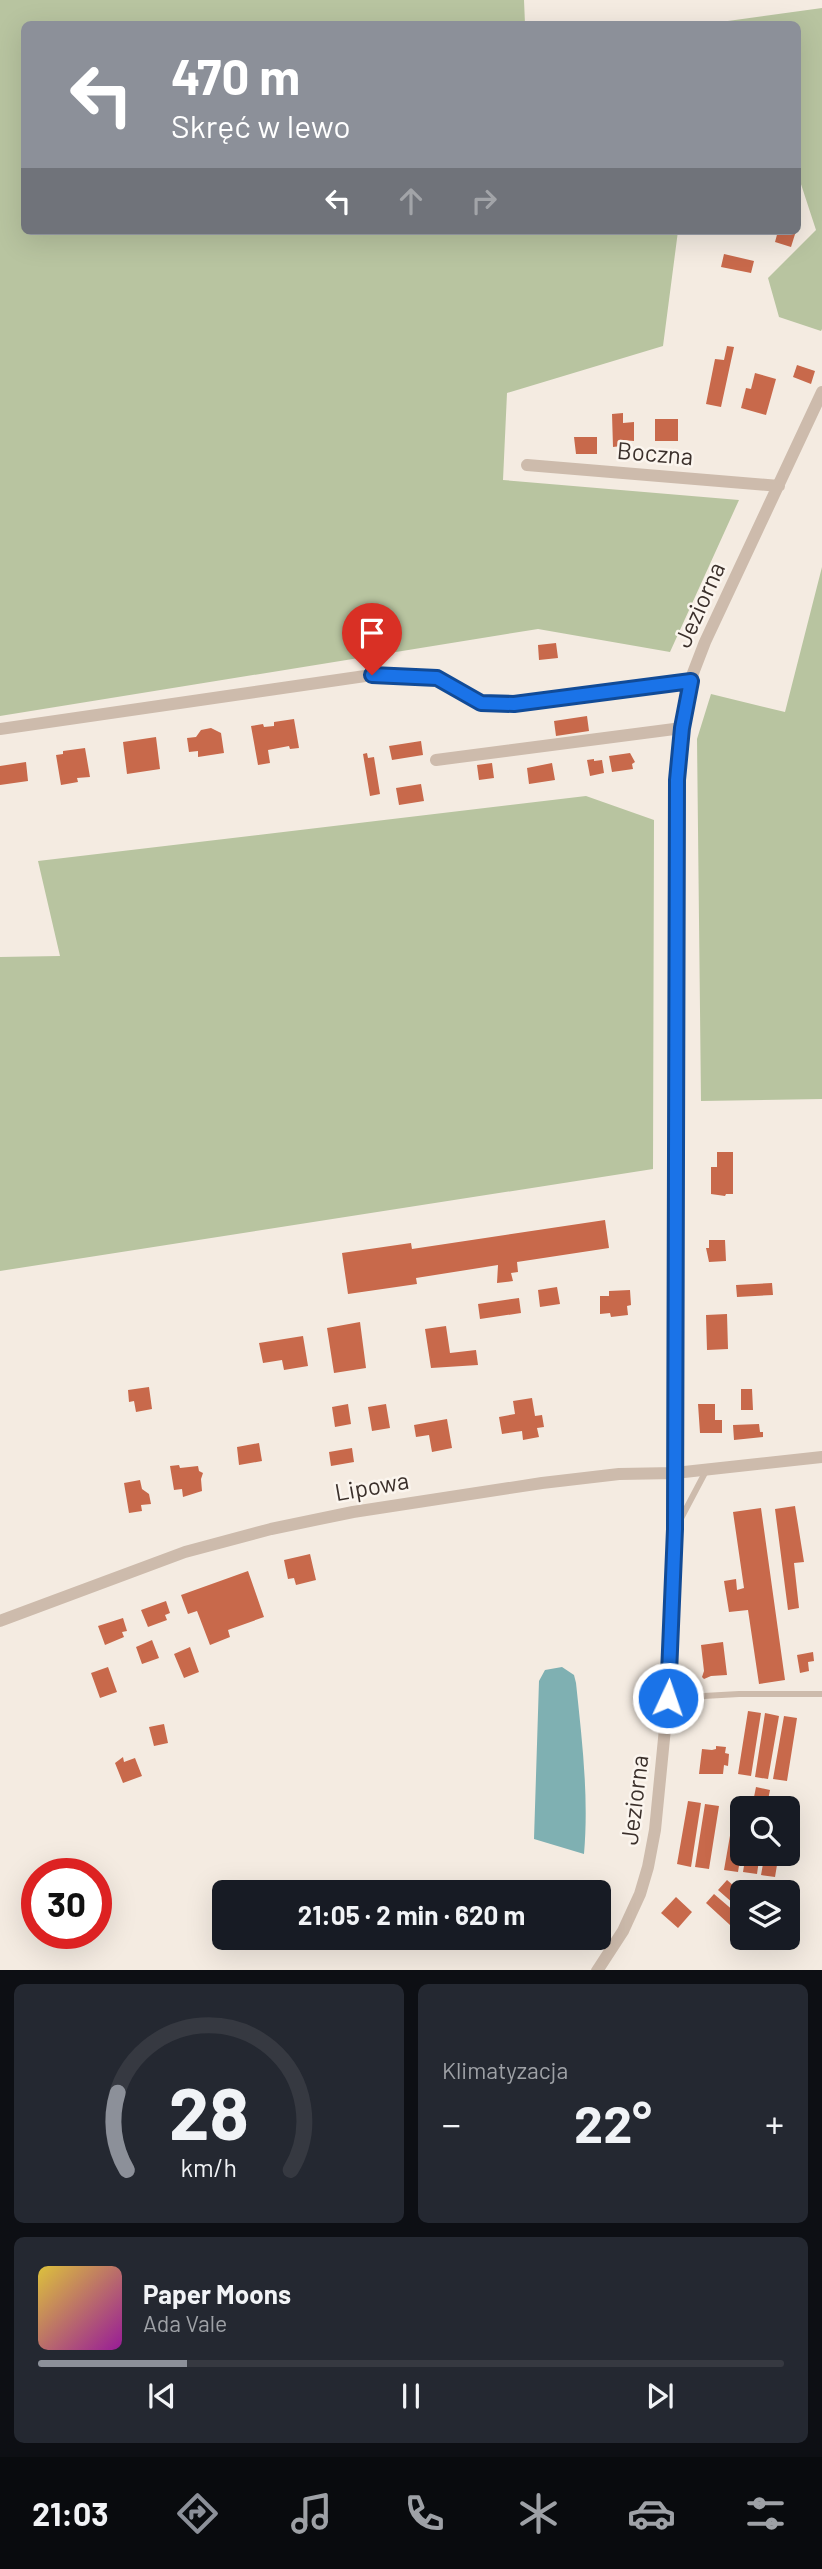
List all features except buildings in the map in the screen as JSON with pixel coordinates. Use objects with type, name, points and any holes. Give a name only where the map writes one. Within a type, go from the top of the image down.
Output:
[{"type":"street","name":"Jeziorna","points":[[597,1970],[623,1931],[640,1894],[648,1867],[668,1698],[675,1529],[677,780],[682,728],[691,681],[705,642],[818,409],[822,392]]},
{"type":"street","name":"Boczna","points":[[527,465],[779,486]]},
{"type":"street","points":[[0,729],[372,675],[437,678],[481,703],[514,704],[691,681]]},
{"type":"street","points":[[436,760],[682,728]]},
{"type":"street","name":"Lipowa","points":[[0,1621],[185,1552],[352,1511],[542,1483],[619,1475],[675,1473],[822,1457]]},
{"type":"lane","points":[[675,1529],[707,1469]]},
{"type":"lane","points":[[668,1698],[740,1694],[822,1694]]},
{"type":"green space","points":[[0,0],[524,0],[525,21],[21,21],[21,235],[677,235],[663,346],[507,393],[503,480],[739,500],[670,652],[538,629],[0,716]]},
{"type":"green space","points":[[822,8],[821,331],[779,317],[768,278],[816,230],[801,184],[801,21],[728,21]]},
{"type":"green space","points":[[822,567],[822,1099],[701,1101],[697,739],[711,694],[785,712]]},
{"type":"green space","points":[[586,796],[654,820],[653,1169],[0,1271],[0,957],[60,956],[38,861]]},
{"type":"water","points":[[562,1667],[574,1675],[576,1683],[585,1790],[584,1854],[534,1839],[539,1681],[545,1670]]},
{"type":"route","points":[[372,675],[437,678],[481,703],[514,704],[691,681],[682,728],[677,780],[675,1529],[668,1698]]}]
